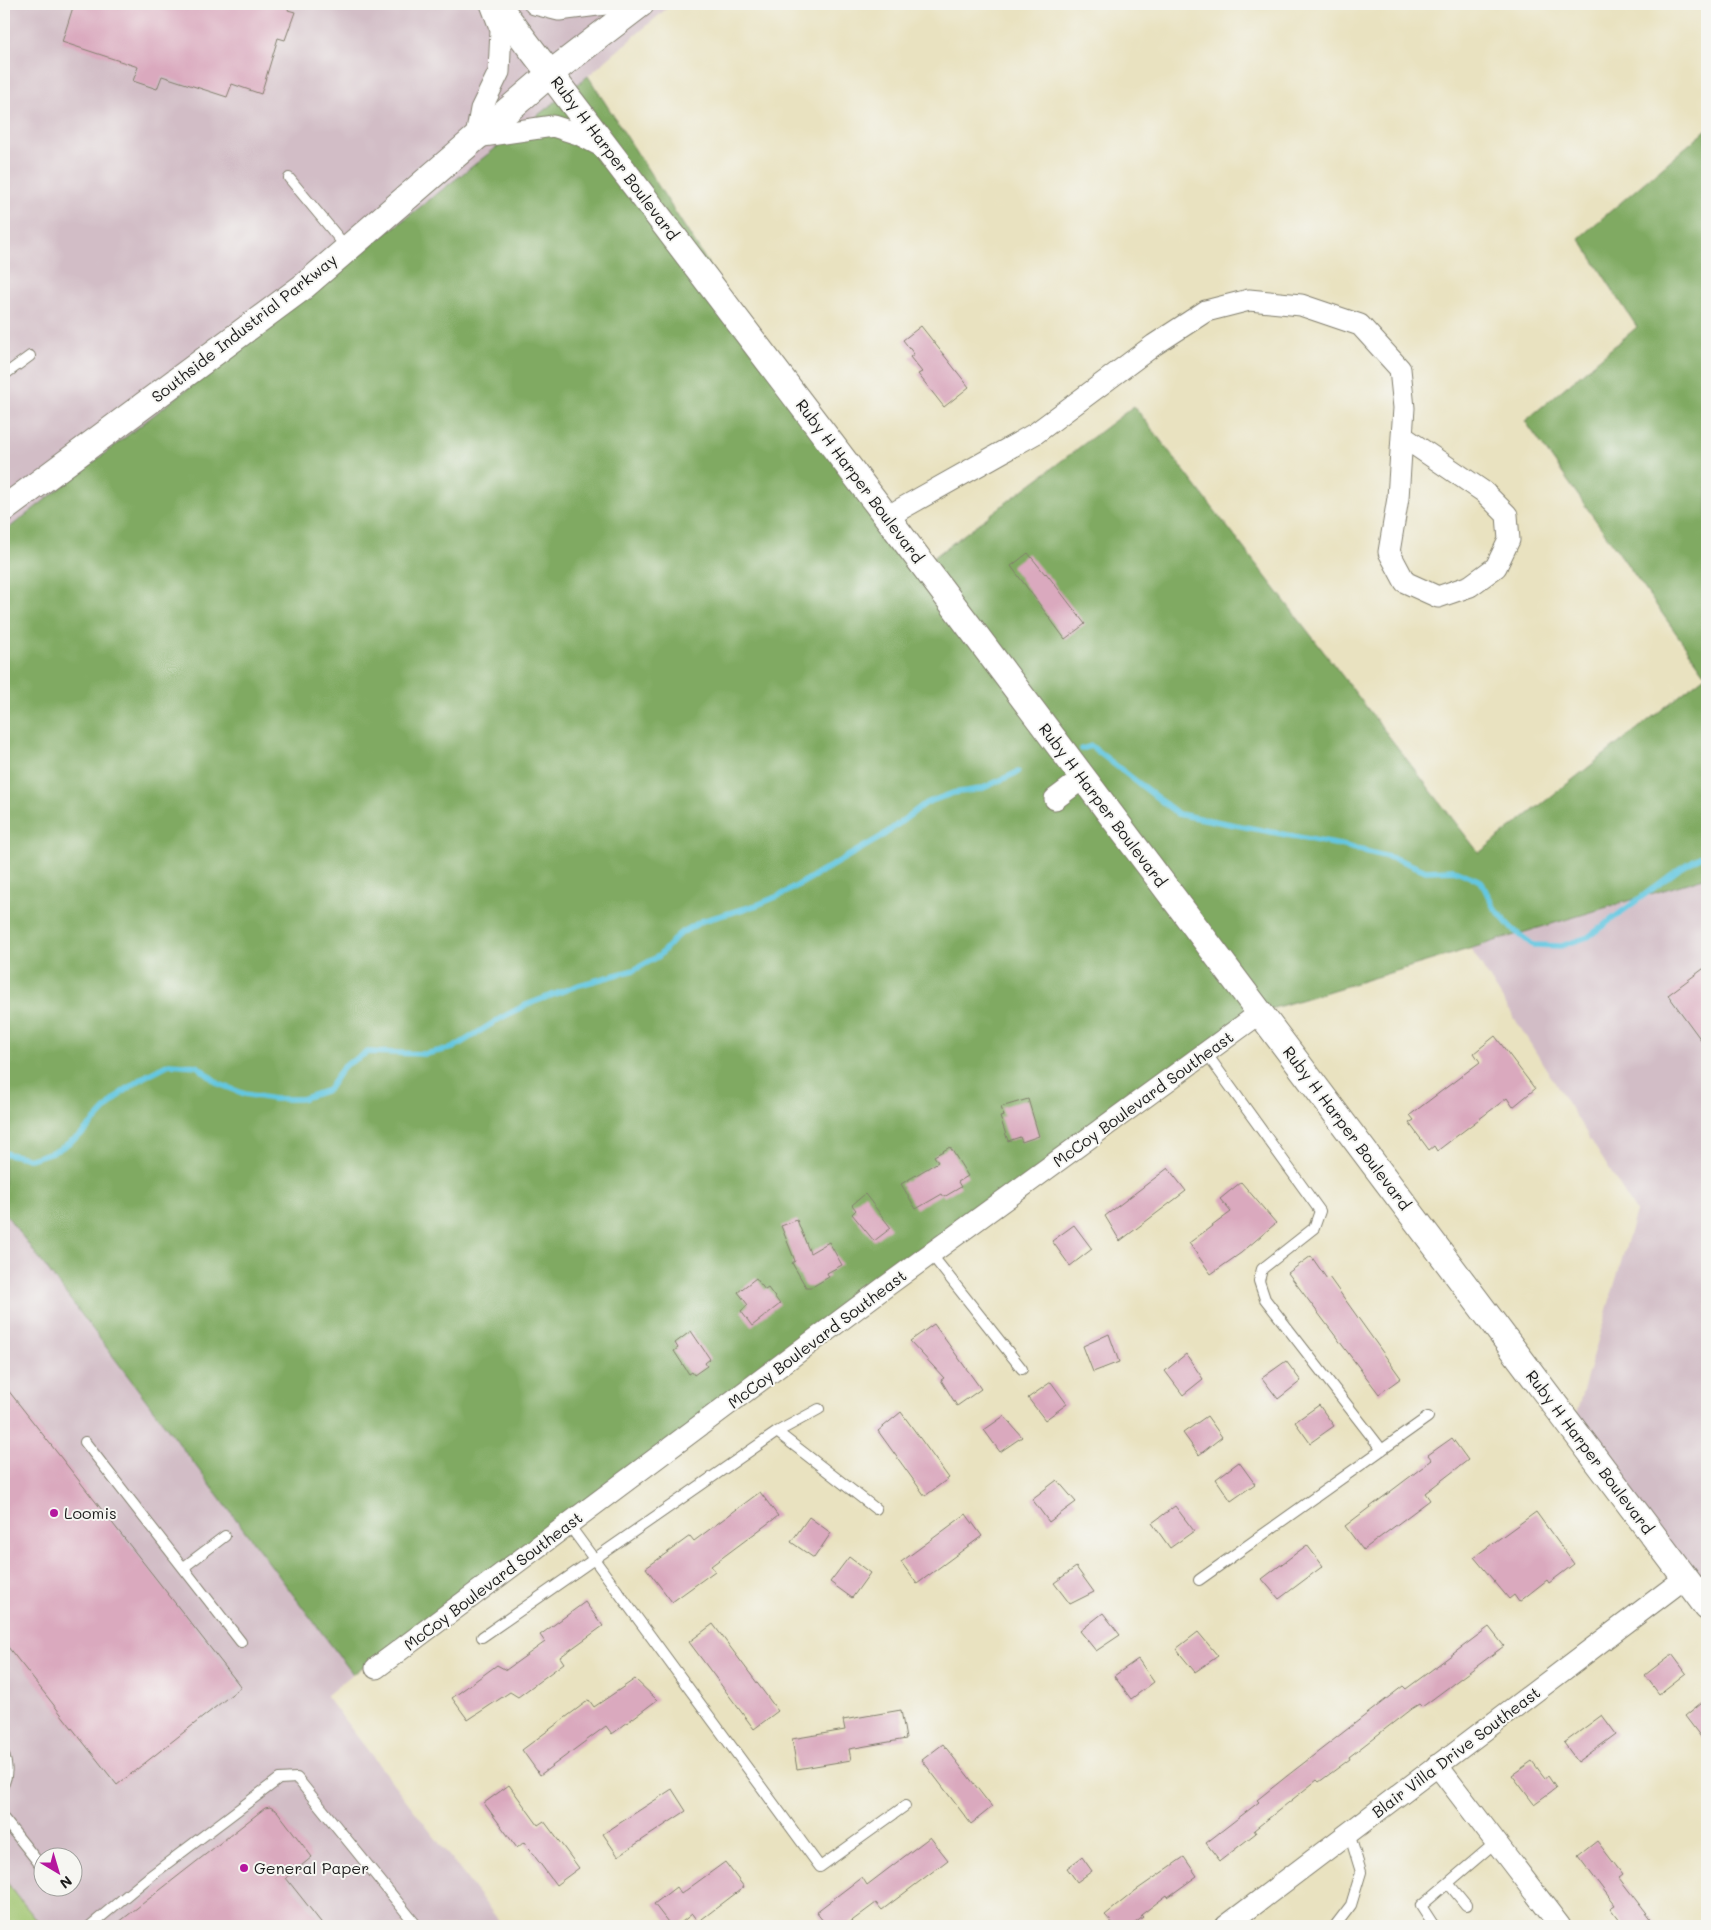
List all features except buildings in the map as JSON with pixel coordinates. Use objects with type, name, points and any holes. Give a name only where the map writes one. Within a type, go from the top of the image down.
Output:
[{"type":"street","points":[[491,4],[501,30],[499,72],[481,109],[476,137],[553,126],[578,134],[610,150]]},
{"type":"street","name":"Ruby H Harper Boulevard","points":[[497,4],[610,150],[1707,1607]]},
{"type":"street","points":[[535,4],[559,10],[605,4]]},
{"type":"street","name":"Southside Industrial Parkway","points":[[4,510],[303,287],[551,73],[641,4]]},
{"type":"street","points":[[890,521],[899,510],[1036,433],[1154,345],[1206,311],[1249,300],[1301,305],[1360,325],[1400,369],[1404,408],[1402,436],[1398,498],[1389,552],[1405,582],[1438,597],[1470,586],[1496,568],[1509,540],[1508,514],[1484,492],[1402,436]]},
{"type":"street","points":[[1055,799],[1083,778]]},
{"type":"street","name":"McCoy Boulevard Southeast","points":[[376,1668],[931,1254],[1260,1013]]},
{"type":"street","name":"Blair Villa Drive Southeast","points":[[1226,1926],[1685,1578]]},
{"type":"street","points":[[1437,1766],[1560,1926]]},
{"type":"lane","points":[[289,178],[348,248]]},
{"type":"lane","points":[[4,375],[30,356]]},
{"type":"lane","points":[[1206,1053],[1320,1212],[1314,1228],[1262,1269],[1259,1281],[1265,1300],[1382,1450]]},
{"type":"lane","points":[[931,1254],[1022,1369]]},
{"type":"lane","points":[[482,1637],[777,1432],[819,1409]]},
{"type":"lane","points":[[1199,1580],[1428,1417]]},
{"type":"lane","points":[[777,1432],[876,1509]]},
{"type":"lane","points":[[85,1442],[184,1566],[241,1642]]},
{"type":"lane","points":[[569,1524],[820,1867],[906,1806]]},
{"type":"lane","points":[[184,1566],[225,1536]]},
{"type":"lane","points":[[4,1755],[7,1764],[7,1777],[4,1783]]},
{"type":"lane","points":[[90,1926],[149,1877],[279,1779],[297,1778],[417,1926]]},
{"type":"lane","points":[[4,1819],[32,1854]]},
{"type":"lane","points":[[1335,1926],[1351,1904],[1361,1872],[1349,1833]]},
{"type":"lane","points":[[1434,1926],[1421,1906],[1496,1842]]},
{"type":"lane","points":[[1448,1883],[1466,1906]]},
{"type":"shaded area","points":[[4,4],[672,4],[588,76],[4,532]]},
{"type":"shaded area","points":[[1707,877],[1707,1615],[1571,1431],[1636,1212],[1471,949]]},
{"type":"shaded area","points":[[4,1212],[353,1674],[326,1696],[503,1926],[4,1926]]},
{"type":"green space","points":[[588,76],[782,379],[921,567],[1134,406],[1479,853],[1706,675],[1525,421],[1637,327],[1579,238],[1707,129],[1707,877],[1267,1010],[769,1374],[353,1674],[4,1212],[4,532]]},
{"type":"green space","points":[[4,1879],[39,1923],[35,1926],[4,1926]]},
{"type":"waterway","points":[[1082,749],[1091,746],[1178,814],[1345,846],[1400,860],[1426,871],[1454,870],[1481,881],[1493,906],[1511,928],[1533,945],[1561,946],[1588,937],[1679,869],[1707,853]]},
{"type":"waterway","points":[[4,1153],[31,1159],[58,1150],[82,1134],[121,1093],[144,1077],[169,1064],[197,1066],[219,1084],[245,1094],[273,1099],[301,1099],[328,1090],[344,1066],[368,1052],[425,1054],[453,1048],[526,1005],[579,985],[634,970],[659,956],[678,935],[702,921],[757,905],[783,894],[881,837],[926,803],[953,793],[981,789],[1018,772]]},
{"type":"place","name":"Loomis","points":[[54,1513]]},
{"type":"place","name":"General Paper","points":[[244,1868]]}]
